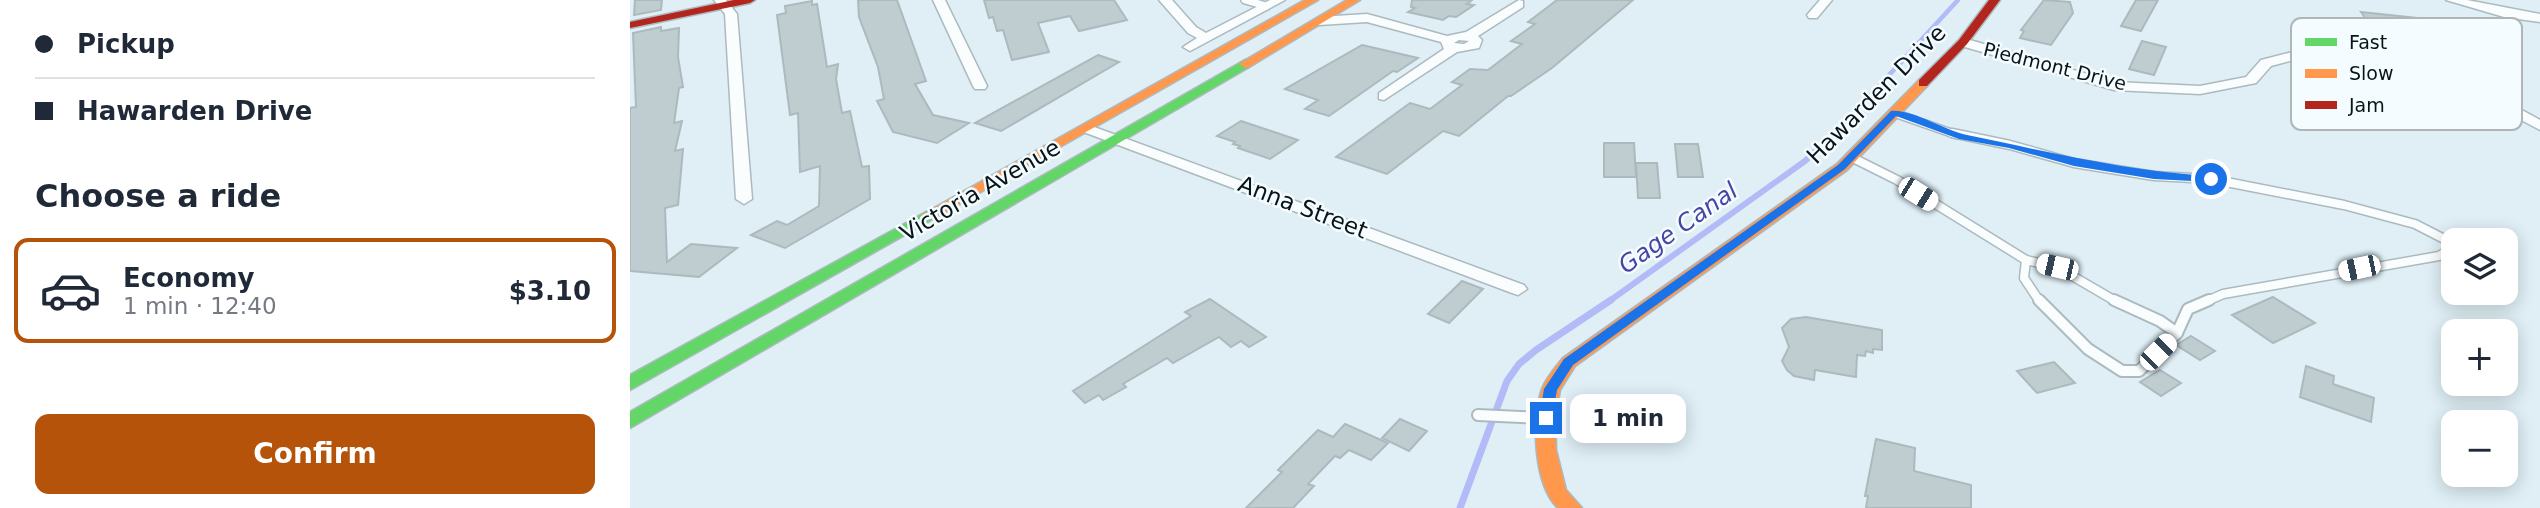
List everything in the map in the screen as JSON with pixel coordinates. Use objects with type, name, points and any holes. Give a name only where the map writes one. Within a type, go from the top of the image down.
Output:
[{"type":"main road","points":[[630,25],[722,3],[750,0]]},
{"type":"main road","name":"Victoria Avenue","points":[[630,383],[1313,0]]},
{"type":"main road","name":"Victoria Avenue","points":[[630,421],[1357,0]]},
{"type":"main road","name":"Hawarden Drive","points":[[1557,503],[1546,450],[1546,418],[1551,389],[1569,362],[1842,167],[1963,42],[1994,0]]},
{"type":"street","points":[[939,0],[979,86]]},
{"type":"street","points":[[1165,0],[1192,30],[1205,38]]},
{"type":"street","points":[[1190,47],[1279,0]]},
{"type":"street","points":[[1357,0],[1367,18]]},
{"type":"street","points":[[1813,15],[1826,0]]},
{"type":"street","points":[[2452,0],[2504,13],[2540,18]]},
{"type":"street","points":[[722,3],[731,15],[744,199]]},
{"type":"street","points":[[1319,21],[1367,18],[1451,44],[1474,45],[1476,40],[1469,36],[1518,4]]},
{"type":"street","name":"Piedmont Drive","points":[[1963,42],[2114,86],[2200,90],[2251,80],[2266,63],[2291,56]]},
{"type":"street","points":[[1384,96],[1451,44]]},
{"type":"street","name":"Piedmont Drive","points":[[2522,116],[2540,126]]},
{"type":"street","name":"Anna Street","points":[[1086,128],[1518,289]]},
{"type":"lane","points":[[1245,0],[1266,6]]},
{"type":"lane","points":[[1894,113],[1962,137],[2010,145],[2074,163],[2154,176],[2211,179],[2344,205],[2415,224],[2441,239]]},
{"type":"lane","points":[[1851,157],[1897,180],[2026,260],[2057,267],[2121,304],[2160,321],[2177,333]]},
{"type":"lane","points":[[2026,260],[2024,278],[2043,308],[2088,349],[2122,371],[2139,371],[2177,333],[2188,309],[2223,294],[2441,255]]},
{"type":"lane","points":[[1478,415],[1546,418]]},
{"type":"building","points":[[635,0],[662,0],[661,10],[634,15]]},
{"type":"building","points":[[858,0],[897,0],[926,81],[915,84],[933,115],[969,123],[937,143],[893,132],[877,101],[884,99],[878,67],[859,17]]},
{"type":"building","points":[[984,0],[1114,0],[1127,20],[1079,31],[1070,16],[1038,23],[1049,52],[1012,60],[1003,30],[997,31],[993,17],[989,18]]},
{"type":"building","points":[[1412,0],[1472,0],[1467,4],[1474,5],[1456,17],[1449,16],[1443,20],[1408,12],[1415,8],[1411,7]]},
{"type":"building","points":[[1557,0],[1633,0],[1552,68],[1508,96],[1459,136],[1443,131],[1387,174],[1336,157],[1410,103],[1430,109],[1462,85],[1452,82],[1470,69],[1488,70],[1522,44],[1511,41],[1535,24],[1528,22]]},
{"type":"building","points":[[2044,0],[2070,2],[2073,13],[2051,45],[2020,38],[2024,31],[2021,30]]},
{"type":"building","points":[[2136,0],[2158,0],[2141,31],[2121,26]]},
{"type":"building","points":[[812,1],[812,5],[817,4],[827,67],[838,64],[836,79],[842,113],[850,111],[862,167],[869,166],[870,199],[785,248],[751,235],[777,221],[787,225],[819,206],[820,166],[800,172],[798,113],[790,115],[777,15],[786,13],[785,6]]},
{"type":"building","points":[[2361,12],[2417,18],[2365,18]]},
{"type":"building","points":[[661,27],[661,31],[679,28],[678,57],[683,87],[679,88],[674,123],[682,121],[675,151],[683,149],[678,205],[665,208],[667,262],[691,244],[737,248],[699,277],[630,271],[630,108],[636,107],[633,33]]},
{"type":"building","points":[[2142,41],[2166,47],[2154,75],[2129,69]]},
{"type":"building","points":[[1362,45],[1418,58],[1397,72],[1393,71],[1329,116],[1305,109],[1318,100],[1285,89]]},
{"type":"building","points":[[1098,55],[1119,62],[1001,131],[975,123]]},
{"type":"building","points":[[1241,121],[1298,140],[1270,159],[1238,148],[1240,146],[1233,144],[1235,142],[1217,136]]},
{"type":"building","points":[[1604,143],[1634,143],[1636,177],[1604,177]]},
{"type":"building","points":[[1675,144],[1698,144],[1703,177],[1678,177]]},
{"type":"building","points":[[1636,163],[1657,163],[1660,198],[1638,198]]},
{"type":"building","points":[[1462,281],[1483,289],[1449,323],[1428,314]]},
{"type":"building","points":[[2273,297],[2315,323],[2273,343],[2232,315]]},
{"type":"building","points":[[1210,299],[1266,337],[1249,347],[1241,341],[1231,347],[1219,337],[1173,363],[1167,358],[1123,384],[1126,387],[1103,400],[1099,395],[1085,403],[1073,391],[1191,316],[1185,312]]},
{"type":"building","points":[[1806,317],[1882,330],[1882,350],[1873,349],[1873,353],[1866,351],[1865,356],[1857,355],[1856,377],[1815,370],[1814,380],[1794,376],[1782,361],[1789,347],[1782,328],[1791,319]]},
{"type":"building","points":[[2191,336],[2215,351],[2200,360],[2176,345]]},
{"type":"building","points":[[2054,362],[2075,383],[2037,393],[2017,371]]},
{"type":"building","points":[[2306,366],[2334,376],[2333,384],[2374,398],[2371,422],[2300,397]]},
{"type":"building","points":[[2160,370],[2181,383],[2161,396],[2140,382]]},
{"type":"building","points":[[1400,419],[1427,431],[1409,451],[1382,438]]},
{"type":"building","points":[[1345,424],[1388,443],[1371,460],[1349,450],[1340,458],[1335,456],[1308,484],[1314,486],[1293,508],[1246,508],[1282,472],[1278,470],[1318,430],[1333,437]]},
{"type":"building","points":[[1876,439],[1915,448],[1914,471],[1971,485],[1971,508],[1866,508],[1868,496],[1865,496]]},
{"type":"waterway","name":"Gage Canal","points":[[1834,135],[1958,0]]},
{"type":"waterway","name":"Gage Canal","points":[[1608,302],[1805,161],[1835,133]]},
{"type":"waterway","name":"Gage Canal","points":[[1460,508],[1507,381],[1519,364],[1608,302]]},
{"type":"traffic: fast","points":[[630,421],[1245,64]]},
{"type":"traffic: fast","points":[[630,383],[928,216]]},
{"type":"traffic: slow","points":[[928,216],[1313,0]]},
{"type":"traffic: slow","points":[[1245,64],[1355,0]]},
{"type":"traffic: slow","points":[[1572,508],[1557,494],[1546,450],[1546,418],[1551,389],[1569,362],[1842,167],[1923,83]]},
{"type":"traffic: jam","points":[[630,25],[750,0]]},
{"type":"traffic: jam","points":[[1923,83],[1963,42],[1995,0]]},
{"type":"route","points":[[1546,418],[1551,389],[1569,362],[1842,167],[1894,113],[1962,137],[2010,145],[2074,163],[2154,176],[2211,179]]}]
